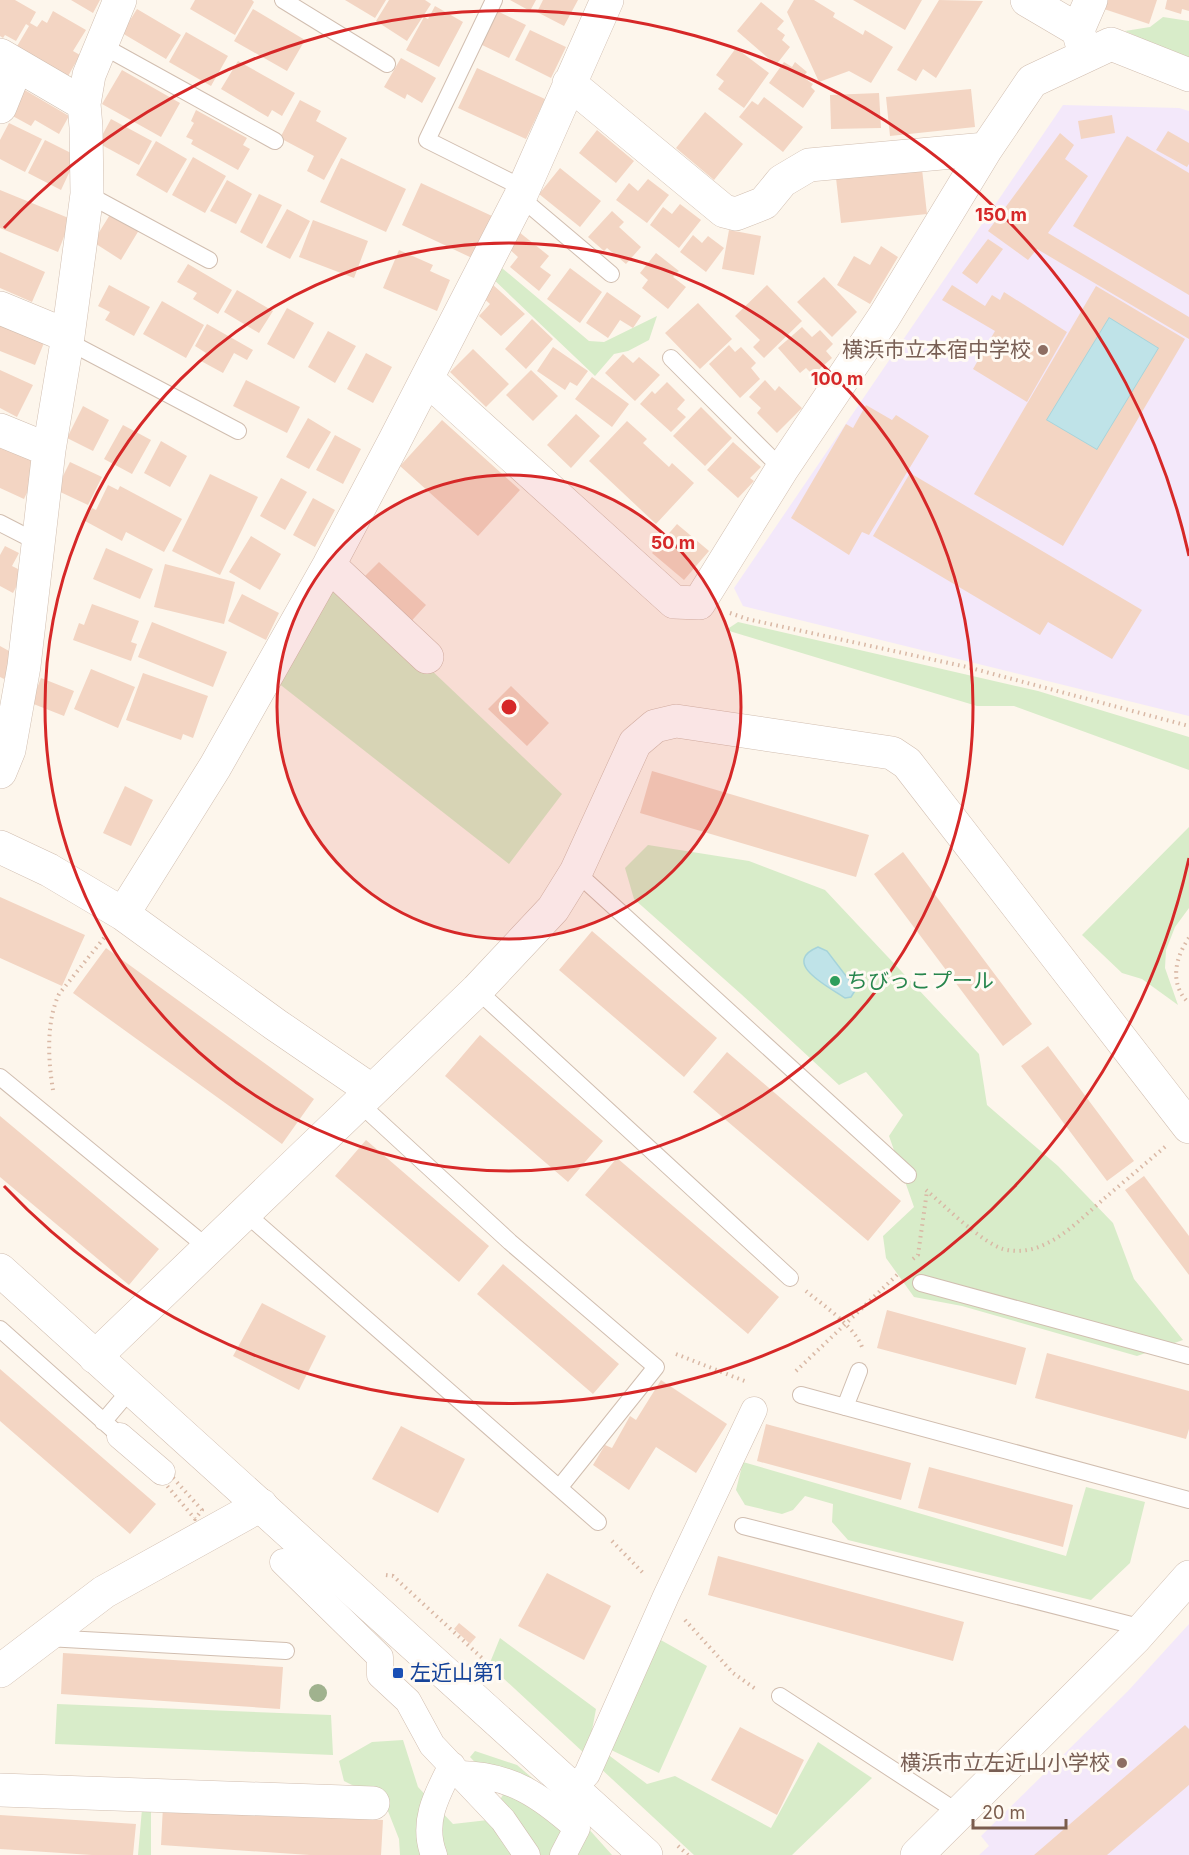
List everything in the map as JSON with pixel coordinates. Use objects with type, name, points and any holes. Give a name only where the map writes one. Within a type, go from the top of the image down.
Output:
[{"type":"street","points":[[3,756],[24,666],[49,450],[68,339],[87,194],[84,104],[88,75],[120,0]]},
{"type":"street","points":[[123,914],[215,767],[329,565],[523,193],[607,0]]},
{"type":"street","points":[[1027,0],[1082,43],[1111,44],[1189,75]]},
{"type":"street","points":[[427,379],[674,602],[699,603],[782,469],[884,317],[986,149],[1032,81],[1082,43],[1090,0]]},
{"type":"street","points":[[0,107],[8,60],[84,104]]},
{"type":"street","points":[[569,83],[724,211],[736,214],[764,203],[783,181],[809,165],[986,149]]},
{"type":"street","points":[[0,308],[68,339]]},
{"type":"street","points":[[0,430],[49,450]]},
{"type":"street","points":[[329,565],[427,657]]},
{"type":"street","points":[[95,1357],[477,990],[553,909],[576,872],[635,743],[655,726],[676,721],[892,753],[907,763],[1189,1127]]},
{"type":"street","points":[[0,847],[49,870],[123,914],[276,1025],[365,1096]]},
{"type":"street","points":[[0,1270],[261,1505],[564,1799],[646,1855]]},
{"type":"street","points":[[457,1770],[503,1779],[547,1802],[564,1799],[587,1774],[666,1596],[754,1410]]},
{"type":"street","points":[[111,1429],[162,1472]]},
{"type":"street","points":[[0,1671],[104,1592],[261,1505]]},
{"type":"street","points":[[283,1562],[380,1657],[380,1675],[408,1701],[432,1744],[503,1820],[527,1855]]},
{"type":"street","points":[[917,1855],[1143,1629],[1189,1577]]},
{"type":"street","points":[[434,1855],[429,1818],[434,1801],[457,1770]]},
{"type":"street","points":[[0,1790],[372,1803]]},
{"type":"street","points":[[563,1855],[577,1828],[564,1799]]},
{"type":"lane","points":[[284,0],[387,64]]},
{"type":"lane","points":[[494,0],[427,140],[523,193],[611,274]]},
{"type":"lane","points":[[102,45],[275,141]]},
{"type":"lane","points":[[87,194],[209,260]]},
{"type":"lane","points":[[68,339],[238,431]]},
{"type":"lane","points":[[671,358],[782,469]]},
{"type":"lane","points":[[2,529],[37,542]]},
{"type":"lane","points":[[576,872],[908,1175]]},
{"type":"lane","points":[[477,990],[790,1278]]},
{"type":"lane","points":[[0,1077],[208,1248]]},
{"type":"lane","points":[[365,1096],[510,1242],[656,1367],[559,1488]]},
{"type":"lane","points":[[244,1212],[598,1522]]},
{"type":"lane","points":[[921,1283],[1189,1356]]},
{"type":"lane","points":[[0,1329],[111,1429],[130,1389]]},
{"type":"lane","points":[[846,1407],[859,1371]]},
{"type":"lane","points":[[801,1395],[1189,1500]]},
{"type":"lane","points":[[743,1526],[1143,1629]]},
{"type":"lane","points":[[44,1638],[286,1651]]},
{"type":"lane","points":[[780,1696],[960,1813]]},
{"type":"path","points":[[699,603],[747,619],[967,667],[1189,726]]},
{"type":"path","points":[[54,1094],[49,1067],[49,1046],[59,994],[123,914]]},
{"type":"path","points":[[1189,938],[1174,970],[1182,997],[1189,1003]]},
{"type":"path","points":[[908,1175],[987,1241],[1002,1248],[1023,1251],[1043,1245],[1063,1234],[1189,1127]]},
{"type":"path","points":[[909,1263],[918,1255],[927,1190]]},
{"type":"path","points":[[790,1377],[901,1271]]},
{"type":"path","points":[[790,1278],[845,1324],[861,1343],[864,1351],[859,1371]]},
{"type":"path","points":[[634,1349],[658,1347],[754,1384]]},
{"type":"shaded area","name":"横浜市立本宿中学校","points":[[1063,105],[1179,108],[1189,111],[1189,716],[743,606],[734,588]]},
{"type":"shaded area","name":"横浜市立左近山小学校","points":[[1189,1624],[1189,1855],[979,1855],[989,1846],[981,1836],[1128,1691]]},
{"type":"green space","points":[[1163,17],[1189,21],[1189,60],[1125,31],[1150,27]]},
{"type":"green space","points":[[496,263],[589,341],[604,342],[657,316],[649,340],[628,351],[614,354],[595,376],[490,276]]},
{"type":"green space","points":[[332,576],[562,794],[509,864],[273,679]]},
{"type":"green space","points":[[738,622],[1038,691],[1189,737],[1189,770],[1014,706],[977,706],[726,630]]},
{"type":"green space","points":[[1189,827],[1189,908],[1175,927],[1166,950],[1165,968],[1178,1005],[1142,979],[1122,973],[1082,935]]},
{"type":"green space","points":[[648,845],[749,861],[825,890],[979,1054],[987,1105],[1058,1166],[1113,1223],[1134,1279],[1183,1340],[1137,1356],[962,1306],[914,1297],[886,1258],[883,1236],[914,1207],[889,1136],[903,1115],[866,1072],[839,1085],[634,899],[625,868]]},
{"type":"green space","points":[[743,1462],[1066,1556],[1086,1487],[1145,1502],[1130,1563],[1091,1600],[848,1540],[832,1522],[833,1504],[805,1496],[793,1510],[782,1514],[745,1505],[736,1490]]},
{"type":"green space","points":[[500,1638],[596,1709],[590,1741],[647,1784],[675,1776],[771,1828],[818,1742],[872,1778],[792,1855],[694,1855],[489,1665]]},
{"type":"green space","points":[[659,1639],[707,1666],[659,1773],[607,1748]]},
{"type":"green space","points":[[57,1704],[331,1715],[333,1755],[55,1744]]},
{"type":"green space","points":[[403,1740],[418,1787],[453,1824],[488,1820],[504,1793],[470,1757],[475,1751],[517,1765],[578,1817],[612,1855],[400,1855],[399,1839],[384,1801],[344,1781],[339,1761],[372,1742]]},
{"type":"green space","points":[[142,1809],[151,1809],[151,1855],[138,1855]]},
{"type":"water","points":[[1109,317],[1159,348],[1097,450],[1046,420]]},
{"type":"water","name":"ちびっこプール","points":[[818,947],[827,951],[856,989],[851,997],[845,998],[829,988],[806,967],[804,960],[808,953]]},
{"type":"building","points":[[0,0],[15,0],[36,12],[30,23],[37,27],[42,20],[47,23],[53,11],[86,30],[73,51],[80,55],[67,78],[16,48],[29,26],[26,24],[16,41],[5,35],[3,38],[0,36]]},
{"type":"building","points":[[71,0],[100,0],[93,13]]},
{"type":"building","points":[[195,0],[252,0],[254,2],[235,35],[190,9]]},
{"type":"building","points":[[345,0],[386,0],[375,18]]},
{"type":"building","points":[[389,0],[425,0],[431,4],[407,41],[376,21]]},
{"type":"building","points":[[510,0],[536,0],[530,11]]},
{"type":"building","points":[[543,0],[578,0],[564,26],[537,12]]},
{"type":"building","points":[[794,0],[814,0],[835,13],[833,17],[863,35],[865,30],[893,47],[871,83],[849,71],[819,82],[787,12]]},
{"type":"building","points":[[853,0],[922,0],[905,30]]},
{"type":"building","points":[[939,0],[983,1],[936,78],[923,69],[916,81],[897,70]]},
{"type":"building","points":[[1107,0],[1157,0],[1149,24],[1104,9]]},
{"type":"building","points":[[1167,0],[1189,0],[1189,11],[1182,9],[1181,14],[1165,9]]},
{"type":"building","points":[[761,2],[784,21],[777,29],[785,35],[782,40],[790,47],[776,65],[737,31]]},
{"type":"building","points":[[435,6],[463,22],[439,67],[406,50],[424,17],[428,19]]},
{"type":"building","points":[[137,9],[181,35],[166,59],[122,33]]},
{"type":"building","points":[[253,9],[305,40],[287,71],[234,41]]},
{"type":"building","points":[[497,11],[526,25],[509,58],[480,44]]},
{"type":"building","points":[[530,30],[566,47],[551,78],[515,60]]},
{"type":"building","points":[[186,32],[228,56],[211,86],[169,62]]},
{"type":"building","points":[[736,48],[769,73],[744,108],[718,89],[724,81],[716,75]]},
{"type":"building","points":[[401,58],[436,78],[422,103],[407,94],[405,99],[384,87]]},
{"type":"building","points":[[238,61],[295,93],[282,116],[272,110],[268,117],[221,89]]},
{"type":"building","points":[[784,62],[792,67],[795,62],[807,72],[803,77],[813,84],[811,87],[815,91],[803,108],[769,83]]},
{"type":"building","points":[[477,68],[545,99],[526,139],[458,108]]},
{"type":"building","points":[[122,70],[180,103],[161,137],[102,104]]},
{"type":"building","points":[[23,89],[69,116],[59,134],[35,120],[31,126],[9,114]]},
{"type":"building","points":[[971,89],[975,127],[890,136],[886,97]]},
{"type":"building","points":[[879,93],[881,128],[831,129],[830,95]]},
{"type":"building","points":[[764,97],[803,127],[783,152],[739,117],[752,101],[758,105]]},
{"type":"building","points":[[300,100],[321,111],[316,121],[347,138],[324,180],[307,171],[314,156],[280,138]]},
{"type":"building","points":[[196,110],[247,138],[243,145],[250,149],[238,170],[191,144],[193,140],[186,137],[194,123],[191,121]]},
{"type":"building","points":[[705,112],[743,144],[714,180],[676,148]]},
{"type":"building","points":[[1112,115],[1115,133],[1081,139],[1078,121]]},
{"type":"building","points":[[111,119],[152,141],[139,165],[98,143]]},
{"type":"building","points":[[9,123],[42,139],[25,172],[0,159],[0,140]]},
{"type":"building","points":[[597,130],[634,161],[616,183],[579,153]]},
{"type":"building","points":[[1168,131],[1189,143],[1187,167],[1156,150]]},
{"type":"building","points":[[1060,133],[1074,145],[1065,159],[1088,176],[1048,233],[1189,317],[1189,339],[1037,249],[1028,260],[988,231]]},
{"type":"building","points":[[1127,136],[1189,173],[1189,295],[1073,226]]},
{"type":"building","points":[[45,140],[77,156],[61,190],[28,173]]},
{"type":"building","points":[[156,141],[187,159],[167,193],[136,175]]},
{"type":"building","points":[[193,157],[226,176],[205,213],[172,195]]},
{"type":"building","points":[[341,158],[406,189],[386,232],[320,202]]},
{"type":"building","points":[[560,168],[601,201],[580,227],[539,194]]},
{"type":"building","points":[[922,169],[927,214],[841,223],[836,178]]},
{"type":"building","points":[[648,179],[669,195],[647,223],[616,200],[629,183],[638,191]]},
{"type":"building","points":[[227,180],[252,194],[236,224],[210,211]]},
{"type":"building","points":[[421,183],[492,216],[472,258],[402,225]]},
{"type":"building","points":[[0,190],[71,219],[58,252],[0,228]]},
{"type":"building","points":[[259,194],[282,205],[262,244],[240,232]]},
{"type":"building","points":[[680,204],[701,220],[679,248],[650,225],[663,207],[672,214]]},
{"type":"building","points":[[287,209],[310,221],[290,259],[266,247]]},
{"type":"building","points":[[612,211],[624,222],[619,227],[641,247],[626,264],[607,248],[604,251],[588,237]]},
{"type":"building","points":[[111,213],[139,230],[121,260],[93,242]]},
{"type":"building","points":[[313,220],[368,241],[354,278],[299,257]]},
{"type":"building","points":[[729,230],[761,236],[754,275],[722,269]]},
{"type":"building","points":[[519,232],[549,256],[540,267],[551,275],[539,291],[510,267],[518,257],[507,247]]},
{"type":"building","points":[[693,235],[702,243],[708,236],[724,248],[706,272],[680,252]]},
{"type":"building","points":[[988,239],[1003,249],[977,284],[962,273]]},
{"type":"building","points":[[881,246],[898,257],[870,304],[837,285],[854,256],[870,265]]},
{"type":"building","points":[[399,250],[433,265],[430,271],[450,280],[437,311],[383,288]]},
{"type":"building","points":[[0,252],[45,272],[32,302],[0,288]]},
{"type":"building","points":[[656,253],[679,271],[673,277],[686,287],[668,309],[642,288],[648,280],[640,273]]},
{"type":"building","points":[[188,264],[232,290],[218,314],[193,299],[197,293],[177,282]]},
{"type":"building","points":[[570,268],[602,292],[580,323],[547,299]]},
{"type":"building","points":[[824,277],[857,312],[832,337],[797,302]]},
{"type":"building","points":[[492,284],[525,314],[501,336],[479,316],[490,304],[481,296]]},
{"type":"building","points":[[109,285],[150,307],[134,336],[105,320],[110,312],[98,306]]},
{"type":"building","points":[[767,285],[802,321],[764,358],[753,347],[760,340],[735,316]]},
{"type":"building","points":[[952,285],[985,306],[992,295],[1000,300],[1004,292],[1067,332],[1027,402],[973,369],[995,331],[942,300]]},
{"type":"building","points":[[1096,286],[1185,339],[1063,546],[974,494]],"holes":[[[1109,317],[1159,348],[1097,450],[1046,420]]]},
{"type":"building","points":[[237,290],[273,311],[259,333],[224,312]]},
{"type":"building","points":[[607,292],[641,316],[633,328],[620,320],[608,338],[586,323]]},
{"type":"building","points":[[162,301],[204,325],[186,358],[143,334]]},
{"type":"building","points":[[698,303],[732,339],[700,369],[665,333]]},
{"type":"building","points":[[287,308],[314,323],[294,359],[267,344]]},
{"type":"building","points":[[0,313],[48,333],[35,365],[0,351]]},
{"type":"building","points":[[532,319],[553,339],[526,369],[505,349]]},
{"type":"building","points":[[207,324],[253,350],[247,360],[234,353],[223,373],[201,361],[206,353],[195,346]]},
{"type":"building","points":[[802,327],[812,337],[820,330],[833,344],[826,351],[832,358],[813,375],[806,368],[800,373],[778,348]]},
{"type":"building","points":[[328,331],[356,346],[335,383],[308,367]]},
{"type":"building","points":[[729,345],[735,352],[741,347],[756,363],[751,368],[760,379],[740,398],[709,364]]},
{"type":"building","points":[[553,347],[588,371],[577,386],[570,382],[565,390],[537,371]]},
{"type":"building","points":[[473,349],[509,384],[486,407],[450,372]]},
{"type":"building","points":[[366,353],[392,367],[373,403],[347,389]]},
{"type":"building","points":[[623,354],[633,363],[639,357],[660,375],[635,401],[605,373]]},
{"type":"building","points":[[0,370],[33,385],[17,417],[0,408]]},
{"type":"building","points":[[531,370],[558,396],[533,421],[506,395]]},
{"type":"building","points":[[592,377],[629,404],[612,427],[575,399]]},
{"type":"building","points":[[246,380],[300,407],[287,433],[233,406]]},
{"type":"building","points":[[765,380],[775,391],[779,386],[802,408],[777,433],[757,413],[761,408],[749,397]]},
{"type":"building","points":[[667,382],[685,400],[677,409],[686,417],[671,432],[640,404],[652,391],[655,394]]},
{"type":"building","points":[[866,405],[892,420],[896,415],[929,436],[869,535],[862,532],[849,555],[791,518],[846,424],[853,428]]},
{"type":"building","points":[[83,406],[109,420],[93,451],[67,438]]},
{"type":"building","points":[[701,407],[732,438],[705,466],[673,436]]},
{"type":"building","points":[[576,414],[600,436],[571,468],[547,445]]},
{"type":"building","points":[[308,418],[331,432],[309,469],[286,457]]},
{"type":"building","points":[[442,420],[520,490],[478,536],[400,466]]},
{"type":"building","points":[[627,421],[647,439],[643,443],[669,467],[672,463],[694,483],[656,524],[589,461]]},
{"type":"building","points":[[123,425],[151,440],[132,474],[104,459]]},
{"type":"building","points":[[0,434],[45,455],[24,499],[0,488]]},
{"type":"building","points":[[335,435],[361,449],[343,484],[316,470]]},
{"type":"building","points":[[161,441],[187,456],[170,487],[144,473]]},
{"type":"building","points":[[733,442],[761,467],[750,478],[754,481],[738,498],[707,470]]},
{"type":"building","points":[[70,462],[102,477],[88,505],[56,490]]},
{"type":"building","points":[[910,473],[1142,610],[1112,659],[1048,622],[1040,635],[873,536]]},
{"type":"building","points":[[210,474],[258,497],[220,575],[172,551]]},
{"type":"building","points":[[281,478],[307,492],[285,530],[260,516]]},
{"type":"building","points":[[108,485],[118,490],[120,486],[182,519],[164,552],[126,532],[122,541],[85,521],[92,508],[96,510]]},
{"type":"building","points":[[313,498],[335,510],[315,547],[293,535]]},
{"type":"building","points":[[677,524],[709,551],[684,580],[652,553]]},
{"type":"building","points":[[251,536],[281,554],[260,590],[229,572]]},
{"type":"building","points":[[5,546],[19,553],[12,566],[24,572],[13,593],[0,586],[0,555]]},
{"type":"building","points":[[106,548],[153,569],[140,599],[93,579]]},
{"type":"building","points":[[379,562],[426,605],[406,627],[358,583]]},
{"type":"building","points":[[165,564],[235,582],[224,624],[154,607]]},
{"type":"building","points":[[242,594],[279,613],[266,640],[228,621]]},
{"type":"building","points":[[92,604],[139,621],[131,642],[137,644],[131,661],[73,640],[79,623],[84,625]]},
{"type":"building","points":[[152,622],[227,652],[213,687],[138,657]]},
{"type":"building","points":[[0,646],[18,656],[4,679],[0,677]]},
{"type":"building","points":[[91,669],[135,687],[118,728],[74,709]]},
{"type":"building","points":[[143,673],[208,696],[193,738],[183,734],[181,740],[126,720]]},
{"type":"building","points":[[41,678],[74,691],[64,716],[31,703]]},
{"type":"building","points":[[511,686],[549,723],[527,746],[488,709]]},
{"type":"building","points":[[652,771],[869,835],[856,877],[640,813]]},
{"type":"building","points":[[125,786],[153,800],[131,846],[103,833]]},
{"type":"building","points":[[903,852],[1032,1024],[1003,1046],[874,874]]},
{"type":"building","points":[[0,897],[85,935],[62,986],[0,958]]},
{"type":"building","points":[[592,931],[717,1038],[684,1077],[559,970]]},
{"type":"building","points":[[106,948],[314,1099],[282,1144],[73,993]]},
{"type":"building","points":[[480,1035],[603,1141],[568,1182],[445,1076]]},
{"type":"building","points":[[1048,1046],[1134,1161],[1107,1181],[1021,1066]]},
{"type":"building","points":[[727,1052],[901,1201],[868,1241],[693,1092]]},
{"type":"building","points":[[0,1116],[159,1249],[129,1285],[0,1177]]},
{"type":"building","points":[[366,1140],[489,1246],[459,1282],[335,1176]]},
{"type":"building","points":[[617,1158],[779,1297],[748,1334],[585,1195]]},
{"type":"building","points":[[1144,1176],[1189,1236],[1189,1275],[1125,1190]]},
{"type":"building","points":[[503,1264],[619,1364],[593,1394],[477,1294]]},
{"type":"building","points":[[262,1303],[326,1336],[299,1390],[233,1356]]},
{"type":"building","points":[[887,1310],[1026,1348],[1016,1385],[877,1348]]},
{"type":"building","points":[[1047,1353],[1189,1391],[1189,1429],[1186,1439],[1035,1398]]},
{"type":"building","points":[[0,1369],[156,1504],[130,1534],[0,1421]]},
{"type":"building","points":[[661,1380],[727,1424],[696,1473],[656,1447],[629,1490],[593,1465],[605,1445],[612,1448],[630,1416],[636,1420]]},
{"type":"building","points":[[766,1424],[911,1463],[901,1500],[757,1461]]},
{"type":"building","points":[[401,1426],[465,1459],[438,1513],[372,1479]]},
{"type":"building","points":[[929,1467],[1073,1505],[1063,1547],[918,1508]]},
{"type":"building","points":[[718,1556],[964,1622],[953,1661],[708,1595]]},
{"type":"building","points":[[547,1573],[611,1606],[584,1660],[518,1626]]},
{"type":"building","points":[[459,1623],[476,1637],[470,1644],[454,1629]]},
{"type":"building","points":[[63,1653],[283,1667],[280,1709],[61,1694]]},
{"type":"building","points":[[1185,1725],[1189,1729],[1189,1785],[1107,1855],[1034,1855]]},
{"type":"building","points":[[740,1727],[804,1760],[777,1815],[711,1780]]},
{"type":"building","points":[[163,1806],[383,1820],[381,1855],[310,1855],[161,1845]]},
{"type":"building","points":[[0,1815],[136,1824],[133,1855],[92,1855],[0,1849]]},
{"type":"place","name":"横浜市立本宿中学校","points":[[1043,350]]},
{"type":"place","name":"ちびっこプール","points":[[835,981]]},
{"type":"place","name":"左近山第1","points":[[398,1673]]},
{"type":"place","name":"横浜市立左近山小学校","points":[[1122,1763]]}]
